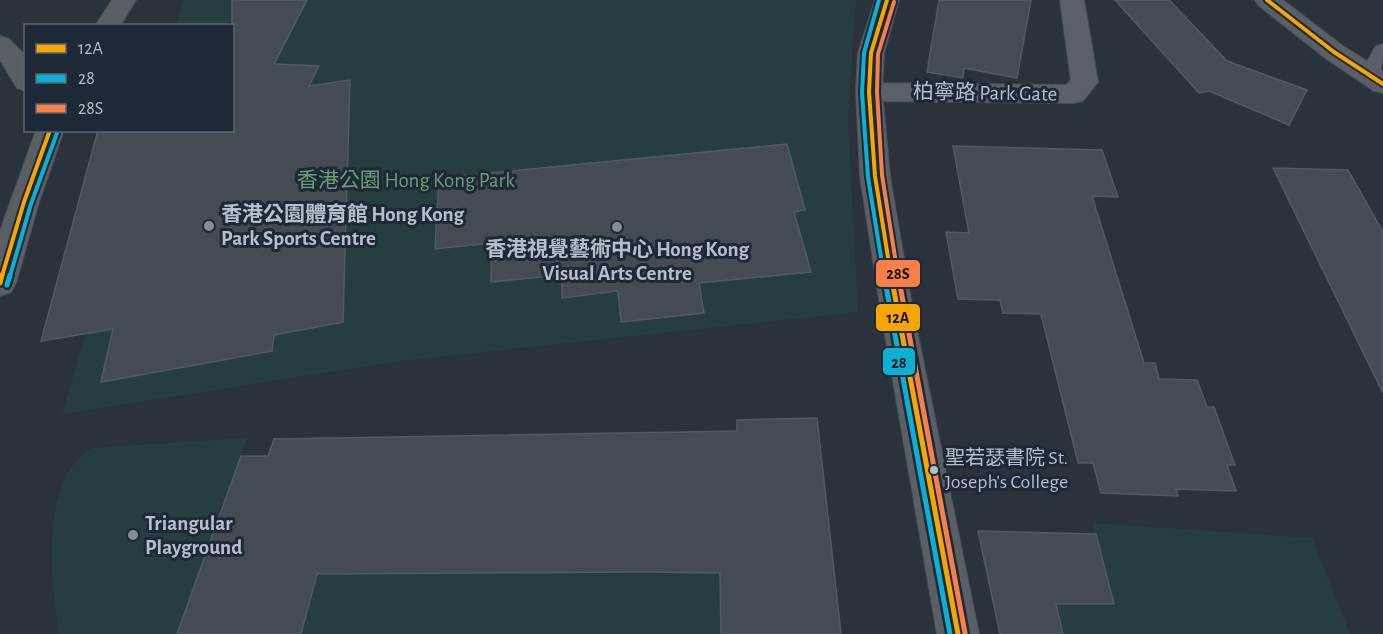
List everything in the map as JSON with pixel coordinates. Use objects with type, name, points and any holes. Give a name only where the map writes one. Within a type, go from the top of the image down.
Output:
[{"type":"street","points":[[108,24],[124,0]]},
{"type":"street","points":[[887,0],[871,53],[869,92],[875,176],[958,634]]},
{"type":"street","name":"柏寧路 Park Gate","points":[[869,92],[1073,94],[1085,82],[1072,0]]},
{"type":"street","points":[[1267,0],[1334,52],[1376,80]]},
{"type":"street","points":[[0,45],[14,58],[24,78]]},
{"type":"street","points":[[0,283],[48,132]]},
{"type":"lane","points":[[1376,80],[1383,50]]},
{"type":"green space","name":"香港公園 Hong Kong Park","points":[[184,0],[856,0],[848,118],[858,312],[399,361],[62,414],[146,132],[234,132],[234,24],[176,24]]},
{"type":"green space","name":"Triangular Playground","points":[[247,438],[177,634],[59,634],[53,587],[52,534],[56,507],[63,484],[75,463],[92,448]]},
{"type":"green space","points":[[336,502],[353,573],[720,573],[721,634],[301,634]]},
{"type":"green space","points":[[1092,523],[1312,538],[1350,634],[1063,634],[1056,604],[1114,604]]},
{"type":"building","name":"香港公園體育館 Hong Kong Park Sports Centre","points":[[232,0],[307,0],[274,64],[319,66],[309,86],[350,80],[343,322],[274,335],[272,351],[101,382],[113,329],[41,341],[97,132],[234,132],[234,24],[232,24]]},
{"type":"building","points":[[939,0],[1031,0],[1017,78],[964,68],[963,78],[927,72]]},
{"type":"building","points":[[1115,0],[1169,0],[1227,61],[1307,90],[1289,125],[1209,91],[1199,93]]},
{"type":"building","name":"香港視覺藝術中心 Hong Kong Visual Arts Centre","points":[[787,144],[805,210],[794,212],[811,272],[699,283],[704,313],[621,322],[618,291],[562,298],[562,275],[491,282],[492,243],[435,249],[439,178]]},
{"type":"building","points":[[953,146],[1102,150],[1118,197],[1092,196],[1144,363],[1155,363],[1159,379],[1197,380],[1207,407],[1214,407],[1235,465],[1227,465],[1236,491],[1176,489],[1178,496],[1101,493],[1093,463],[1078,463],[1041,314],[1003,313],[1000,300],[958,299],[946,232],[969,233]]},
{"type":"building","points":[[1273,168],[1348,170],[1383,232],[1383,393]]},
{"type":"building","points":[[817,418],[841,634],[721,634],[720,573],[649,572],[317,574],[301,634],[177,634],[241,456],[268,456],[274,439],[737,431],[737,420]]},
{"type":"building","points":[[978,531],[1096,534],[1114,604],[1056,604],[1063,634],[1000,634]]},
{"type":"transit line","name":"28","points":[[879,0],[864,53],[862,93],[868,177],[889,307],[950,634]]},
{"type":"transit line","name":"12A","points":[[887,0],[871,53],[869,92],[875,176],[896,306],[958,634]]},
{"type":"transit line","name":"12A","points":[[1267,0],[1334,52],[1383,84]]},
{"type":"transit line","name":"28S","points":[[894,2],[878,54],[877,92],[882,175],[903,305],[965,633]]},
{"type":"transit line","name":"12A","points":[[0,283],[24,202],[49,132]]},
{"type":"transit line","name":"28","points":[[7,285],[31,204],[57,133]]},
{"type":"place","name":"香港公園體育館 Hong Kong Park Sports Centre","points":[[209,226]]},
{"type":"place","name":"香港視覺藝術中心 Hong Kong Visual Arts Centre","points":[[617,227]]},
{"type":"place","name":"聖若瑟書院 St. Joseph's College","points":[[934,470]]},
{"type":"place","name":"Triangular Playground","points":[[133,535]]}]
